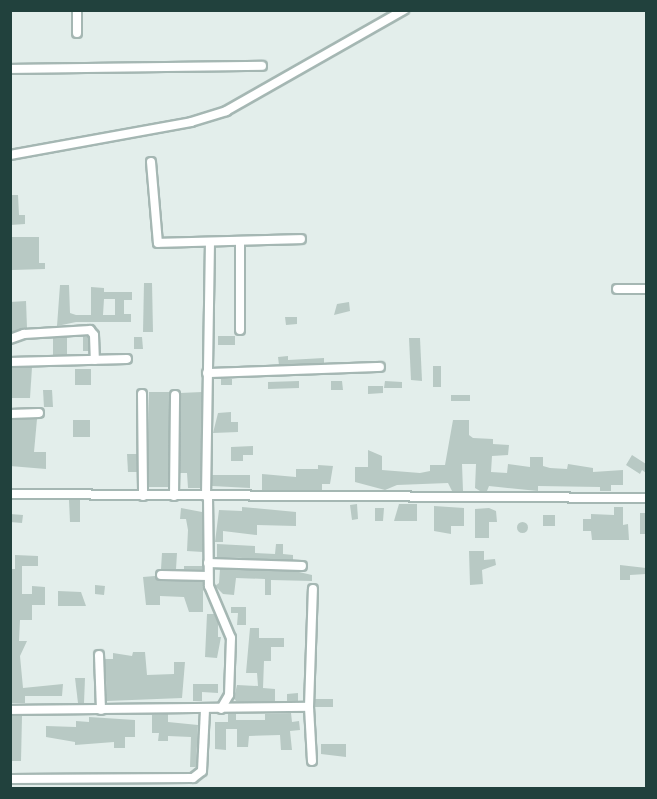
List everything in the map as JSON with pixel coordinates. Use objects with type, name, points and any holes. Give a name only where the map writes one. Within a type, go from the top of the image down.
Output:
[{"type":"street","points":[[77,10],[77,33]]},
{"type":"street","points":[[10,155],[191,122],[226,111],[404,10]]},
{"type":"street","points":[[10,69],[262,66]]},
{"type":"street","points":[[151,162],[158,243],[301,239]]},
{"type":"street","points":[[240,242],[240,330]]},
{"type":"street","points":[[210,243],[207,374],[208,576],[211,595],[231,638],[229,694],[221,709]]},
{"type":"street","points":[[617,289],[646,289]]},
{"type":"street","points":[[10,339],[24,334],[90,330],[94,335],[95,360]]},
{"type":"street","points":[[10,362],[127,359]]},
{"type":"street","points":[[207,374],[380,367]]},
{"type":"street","points":[[142,394],[142,496]]},
{"type":"street","points":[[174,496],[175,395]]},
{"type":"street","points":[[10,414],[39,413]]},
{"type":"street","points":[[10,494],[646,498]]},
{"type":"street","points":[[208,563],[302,566]]},
{"type":"street","points":[[161,575],[208,576]]},
{"type":"street","points":[[312,761],[309,707],[313,589]]},
{"type":"street","points":[[99,655],[100,710]]},
{"type":"street","points":[[10,710],[205,710],[309,707]]},
{"type":"street","points":[[10,779],[193,778],[202,771],[205,710]]},
{"type":"building","points":[[10,195],[18,195],[19,215],[25,215],[25,224],[10,225]]},
{"type":"building","points":[[12,237],[39,237],[39,263],[45,263],[45,269],[12,270]]},
{"type":"building","points":[[144,283],[152,283],[153,332],[143,332]]},
{"type":"building","points":[[60,285],[69,285],[70,313],[76,315],[91,315],[91,287],[104,288],[104,292],[132,292],[132,300],[124,300],[124,314],[131,314],[131,322],[76,322],[57,326]],"holes":[[[104,299],[115,299],[115,315],[103,315]]]},
{"type":"building","points":[[26,301],[27,328],[12,332],[10,302]]},
{"type":"building","points":[[349,302],[350,311],[334,315],[337,304]]},
{"type":"building","points":[[285,317],[297,317],[297,324],[286,325]]},
{"type":"building","points":[[83,336],[88,337],[89,351],[83,351]]},
{"type":"building","points":[[218,336],[235,336],[235,345],[218,345]]},
{"type":"building","points":[[67,337],[67,355],[53,355],[53,338]]},
{"type":"building","points":[[134,337],[142,337],[143,349],[134,349]]},
{"type":"building","points":[[409,338],[420,338],[422,381],[411,380]]},
{"type":"building","points":[[288,356],[288,360],[324,358],[324,363],[279,365],[278,357]]},
{"type":"building","points":[[433,366],[441,366],[441,387],[433,387]]},
{"type":"building","points":[[32,367],[30,398],[10,398],[10,368]]},
{"type":"building","points":[[75,369],[91,369],[91,385],[75,385]]},
{"type":"building","points":[[221,379],[232,379],[232,385],[221,385]]},
{"type":"building","points":[[299,381],[299,388],[268,389],[268,382]]},
{"type":"building","points":[[331,381],[342,381],[343,390],[331,390]]},
{"type":"building","points":[[385,381],[402,382],[402,388],[384,388]]},
{"type":"building","points":[[368,386],[383,386],[383,393],[368,394]]},
{"type":"building","points":[[43,390],[52,390],[53,407],[44,407]]},
{"type":"building","points":[[149,392],[170,392],[168,487],[149,487]]},
{"type":"building","points":[[202,392],[200,488],[188,488],[187,473],[180,473],[180,393]]},
{"type":"building","points":[[451,395],[470,395],[470,401],[451,401]]},
{"type":"building","points":[[231,412],[231,422],[238,422],[238,432],[213,433],[218,413]]},
{"type":"building","points":[[37,419],[34,452],[46,452],[46,469],[10,466],[10,420]]},
{"type":"building","points":[[73,420],[90,420],[90,437],[73,437]]},
{"type":"building","points":[[453,420],[469,420],[469,435],[473,438],[493,439],[493,444],[509,445],[508,455],[492,456],[491,472],[507,473],[508,464],[530,467],[530,457],[543,457],[543,466],[550,468],[567,469],[568,464],[593,468],[593,472],[623,470],[623,485],[611,485],[611,491],[600,491],[600,487],[538,486],[538,491],[489,486],[487,491],[480,491],[475,488],[476,464],[462,464],[463,491],[452,491],[448,483],[397,485],[385,490],[355,482],[355,467],[368,467],[368,450],[382,456],[382,470],[420,473],[430,471],[430,465],[445,465]]},
{"type":"building","points":[[253,446],[253,455],[243,455],[243,461],[231,461],[231,447]]},
{"type":"building","points":[[127,454],[137,454],[137,472],[128,472]]},
{"type":"building","points":[[632,455],[646,464],[646,473],[642,470],[640,474],[626,465]]},
{"type":"building","points":[[318,465],[333,466],[330,484],[322,484],[322,490],[262,490],[262,474],[296,477],[296,469],[318,469]]},
{"type":"building","points":[[212,475],[250,475],[250,488],[212,486]]},
{"type":"building","points":[[69,500],[80,500],[80,522],[70,522]]},
{"type":"building","points":[[357,504],[358,519],[352,520],[350,505]]},
{"type":"building","points":[[399,504],[417,504],[417,521],[394,521]]},
{"type":"building","points":[[434,506],[464,508],[464,526],[451,526],[451,534],[434,531]]},
{"type":"building","points":[[242,507],[296,512],[296,526],[257,525],[257,535],[223,531],[223,542],[215,542],[219,510],[242,511]]},
{"type":"building","points":[[614,507],[623,507],[623,525],[628,524],[629,540],[592,540],[591,531],[583,531],[583,519],[591,519],[591,514],[614,515]]},
{"type":"building","points":[[181,508],[202,512],[203,552],[187,551],[188,530],[186,519],[180,519]]},
{"type":"building","points":[[375,508],[384,508],[383,521],[375,521]]},
{"type":"building","points":[[489,508],[496,511],[497,522],[489,522],[489,538],[475,538],[475,509]]},
{"type":"building","points":[[640,513],[646,513],[646,534],[640,534]]},
{"type":"building","points":[[10,514],[23,515],[22,523],[10,522]]},
{"type":"building","points":[[543,515],[555,515],[555,526],[543,526]]},
{"type":"building","points":[[522,521],[528,527],[522,533],[516,527]]},
{"type":"building","points":[[217,544],[255,546],[255,553],[275,554],[276,544],[283,544],[283,554],[293,555],[293,560],[217,557]]},
{"type":"building","points":[[469,551],[484,551],[484,560],[495,559],[496,565],[482,570],[483,584],[470,585]]},
{"type":"building","points":[[162,553],[177,553],[176,569],[161,569]]},
{"type":"building","points":[[15,555],[38,556],[38,566],[22,566],[22,594],[32,594],[32,586],[45,587],[45,605],[32,605],[32,620],[20,620],[19,641],[27,641],[20,656],[23,688],[63,684],[62,696],[25,696],[25,703],[10,703],[10,569],[15,569]]},
{"type":"building","points":[[620,565],[646,568],[646,574],[630,575],[630,580],[620,580]]},
{"type":"building","points":[[184,566],[203,566],[203,570],[184,569]]},
{"type":"building","points":[[220,569],[299,572],[312,575],[312,581],[271,580],[271,595],[265,595],[265,579],[236,578],[234,595],[223,594],[215,586],[219,583]]},
{"type":"building","points":[[155,576],[161,581],[203,582],[203,612],[189,612],[184,597],[160,596],[160,605],[146,605],[143,577]]},
{"type":"building","points":[[95,585],[105,586],[104,595],[95,594]]},
{"type":"building","points":[[58,591],[81,592],[86,606],[58,606]]},
{"type":"building","points":[[231,607],[246,607],[246,625],[237,625],[238,613],[231,613]]},
{"type":"building","points":[[207,614],[214,614],[218,623],[218,637],[221,637],[217,658],[205,657]]},
{"type":"building","points":[[250,628],[259,628],[259,638],[284,638],[284,647],[271,647],[271,661],[264,661],[263,688],[275,689],[275,701],[236,701],[234,698],[237,685],[258,686],[257,673],[246,673]]},
{"type":"building","points":[[133,652],[145,652],[147,675],[174,674],[174,662],[185,662],[182,698],[107,701],[105,659],[113,659],[113,653],[132,656]]},
{"type":"building","points":[[75,678],[85,678],[84,703],[78,703]]},
{"type":"building","points":[[193,684],[218,684],[218,693],[202,692],[202,701],[193,701]]},
{"type":"building","points":[[298,693],[298,701],[287,701],[287,694]]},
{"type":"building","points":[[315,699],[333,699],[333,707],[315,707]]},
{"type":"building","points":[[291,713],[292,722],[299,721],[300,730],[290,731],[292,750],[281,750],[280,735],[249,736],[248,747],[237,747],[237,729],[226,729],[226,750],[215,749],[215,722],[228,722],[228,714],[236,714],[236,720],[265,720],[265,714]]},
{"type":"building","points":[[168,714],[168,722],[198,725],[196,767],[190,767],[191,737],[168,736],[168,741],[158,741],[159,733],[152,733],[152,715]]},
{"type":"building","points":[[12,716],[22,716],[21,761],[10,761]]},
{"type":"building","points":[[89,717],[135,720],[135,737],[125,737],[125,748],[114,748],[114,742],[75,745],[75,742],[46,737],[46,726],[76,727],[76,721],[89,722]]},
{"type":"building","points":[[321,744],[346,744],[346,757],[321,754]]}]
